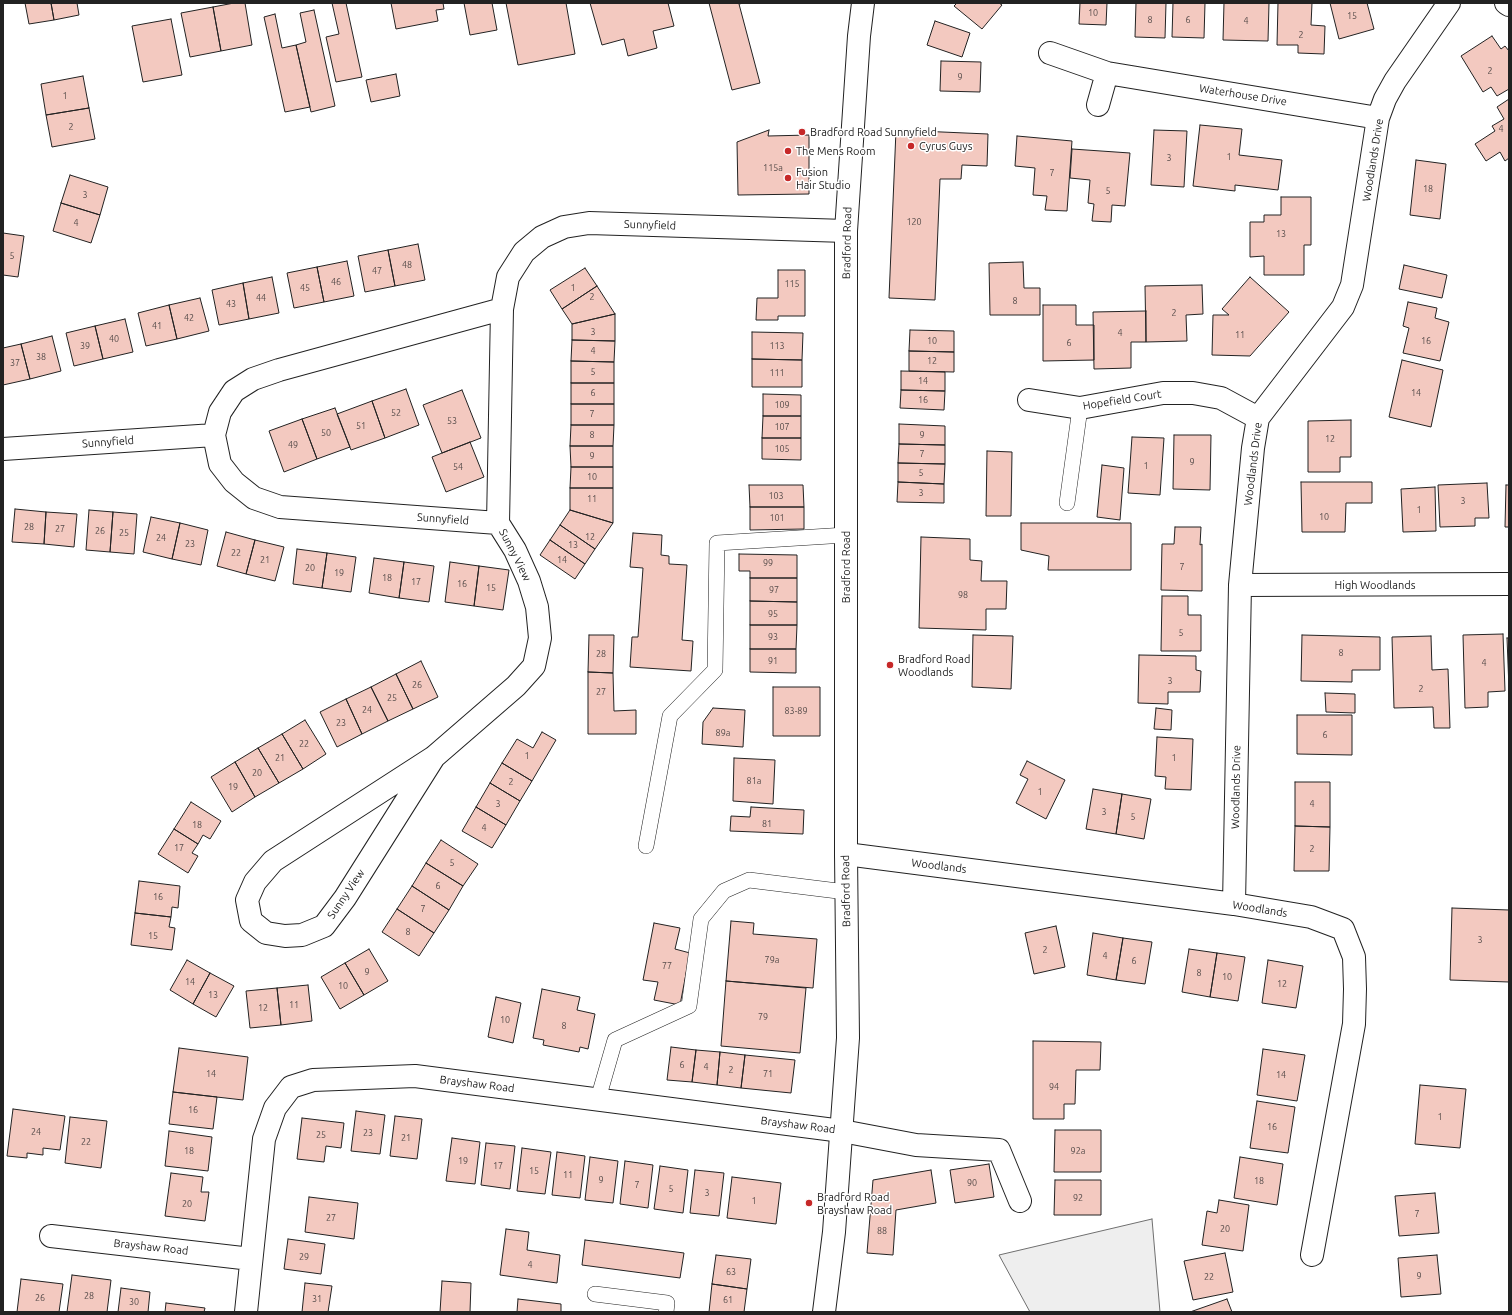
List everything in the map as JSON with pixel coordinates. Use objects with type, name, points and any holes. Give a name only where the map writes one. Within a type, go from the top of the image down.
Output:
[{"type":"street","name":"Bradford Road","points":[[824,1312],[834,1232],[848,1038],[846,892],[846,231],[863,3]]},
{"type":"street","name":"Woodlands Drive","points":[[1234,904],[1240,585],[1253,448],[1258,418],[1343,307],[1352,285],[1378,118],[1385,99],[1395,82],[1449,3]]},
{"type":"street","name":"Waterhouse Drive","points":[[1050,53],[1107,73],[1378,118]]},
{"type":"street","points":[[1098,105],[1107,73]]},
{"type":"street","name":"Sunnyfield","points":[[502,309],[252,378],[234,391],[220,412],[214,435],[220,464],[234,482],[254,498],[280,507],[498,524],[502,309],[508,277],[524,252],[542,237],[564,227],[589,223],[846,231]]},
{"type":"street","name":"Hopefield Court","points":[[1029,400],[1080,408],[1163,393],[1192,393],[1221,398],[1258,418]]},
{"type":"street","name":"Sunnyfield","points":[[3,449],[214,435]]},
{"type":"street","name":"Sunny View","points":[[434,757],[345,898],[324,926],[302,935],[285,936],[266,933],[251,921],[247,900],[255,882],[273,861],[434,757],[516,686],[534,666],[540,638],[537,607],[529,581],[515,550],[498,524]]},
{"type":"street","name":"High Woodlands","points":[[1240,585],[1509,584]]},
{"type":"street","name":"Woodlands","points":[[846,854],[1234,904],[1311,917],[1343,929],[1354,957],[1354,1024],[1312,1255]]},
{"type":"street","name":"Brayshaw Road","points":[[246,1312],[264,1139],[275,1108],[291,1087],[313,1080],[415,1076],[842,1131]]},
{"type":"street","points":[[842,1131],[916,1145],[999,1150],[1020,1201]]},
{"type":"street","name":"Brayshaw Road","points":[[51,1236],[251,1259]]},
{"type":"lane","points":[[1067,503],[1080,408]]},
{"type":"lane","points":[[646,846],[670,716],[715,670],[717,543],[846,535]]},
{"type":"lane","points":[[598,1099],[615,1040],[689,1006],[701,919],[724,891],[749,880],[846,892]]},
{"type":"lane","points":[[595,1294],[667,1303],[666,1312]]},
{"type":"shaded area","points":[[1152,1219],[1160,1312],[1030,1312],[999,1255]]},
{"type":"building","points":[[25,3],[51,3],[54,20],[29,24]]},
{"type":"building","points":[[51,3],[77,3],[79,15],[54,20]]},
{"type":"building","points":[[234,3],[245,3],[252,45],[221,51],[213,7]]},
{"type":"building","points":[[332,3],[346,3],[362,77],[336,82],[326,37],[339,34]]},
{"type":"building","points":[[391,3],[443,3],[444,9],[436,10],[438,21],[396,29]]},
{"type":"building","points":[[464,3],[492,3],[497,30],[470,35]]},
{"type":"building","points":[[506,3],[566,3],[575,54],[518,65]]},
{"type":"building","points":[[590,3],[668,3],[674,26],[653,31],[657,48],[628,56],[624,39],[602,45]]},
{"type":"building","points":[[709,3],[744,3],[739,4],[760,83],[732,90]]},
{"type":"building","points":[[957,3],[999,3],[1002,5],[982,29],[954,6]]},
{"type":"building","points":[[1080,3],[1107,3],[1106,25],[1079,24]]},
{"type":"building","points":[[1136,3],[1166,3],[1165,38],[1135,37]]},
{"type":"building","points":[[1173,3],[1205,3],[1204,38],[1172,37]]},
{"type":"building","points":[[1224,3],[1269,3],[1268,41],[1223,40]]},
{"type":"building","points":[[1278,3],[1312,3],[1311,25],[1325,26],[1324,54],[1298,53],[1298,45],[1277,45]]},
{"type":"building","points":[[1330,3],[1367,3],[1374,29],[1339,39]]},
{"type":"building","points":[[213,7],[221,51],[190,57],[181,13]]},
{"type":"building","points":[[314,10],[335,106],[311,112],[296,45],[306,42],[300,13]]},
{"type":"building","points":[[275,14],[282,48],[296,45],[310,107],[285,112],[264,17]]},
{"type":"building","points":[[171,19],[182,75],[143,82],[132,26]]},
{"type":"building","points":[[935,21],[970,33],[962,57],[927,45]]},
{"type":"building","points":[[1492,36],[1501,49],[1505,46],[1509,51],[1509,89],[1497,96],[1491,87],[1483,92],[1461,56]]},
{"type":"building","points":[[941,61],[981,62],[980,92],[940,91]]},
{"type":"building","points":[[396,74],[400,96],[371,102],[366,80]]},
{"type":"building","points":[[83,76],[89,108],[46,115],[41,84]]},
{"type":"building","points":[[1509,99],[1509,158],[1505,161],[1500,152],[1486,161],[1475,144],[1495,131],[1492,126],[1504,119],[1497,107]]},
{"type":"building","points":[[89,108],[95,139],[52,147],[46,115]]},
{"type":"building","points":[[1200,125],[1242,129],[1239,155],[1282,160],[1278,190],[1235,185],[1235,191],[1193,186]]},
{"type":"building","points":[[769,130],[768,136],[809,135],[809,194],[738,195],[737,142]]},
{"type":"building","points":[[896,130],[988,134],[987,166],[962,165],[961,179],[940,179],[935,300],[889,298]]},
{"type":"building","points":[[1154,130],[1187,131],[1184,187],[1151,185]]},
{"type":"building","points":[[1017,136],[1072,141],[1067,211],[1045,210],[1047,196],[1033,195],[1035,168],[1015,166]]},
{"type":"building","points":[[1072,149],[1130,153],[1125,206],[1112,205],[1111,222],[1092,221],[1094,204],[1088,203],[1090,180],[1070,178]]},
{"type":"building","points":[[1416,160],[1446,164],[1440,219],[1410,215]]},
{"type":"building","points":[[70,175],[108,187],[100,215],[61,203]]},
{"type":"building","points":[[1281,197],[1311,197],[1311,245],[1304,245],[1304,275],[1264,275],[1264,256],[1250,257],[1250,222],[1264,222],[1264,215],[1281,215]]},
{"type":"building","points":[[61,203],[100,215],[91,243],[53,231]]},
{"type":"building","points":[[3,233],[24,236],[18,277],[3,275]]},
{"type":"building","points":[[418,244],[425,280],[395,286],[388,250]]},
{"type":"building","points":[[388,250],[395,286],[365,292],[358,256]]},
{"type":"building","points":[[347,261],[354,296],[324,302],[317,267]]},
{"type":"building","points":[[1023,262],[1024,288],[1040,288],[1040,315],[990,315],[989,263]]},
{"type":"building","points":[[1404,265],[1447,275],[1442,298],[1399,289]]},
{"type":"building","points":[[317,267],[324,302],[294,308],[287,273]]},
{"type":"building","points":[[585,268],[597,286],[562,309],[550,290]]},
{"type":"building","points":[[778,270],[805,270],[805,316],[778,316],[778,320],[756,320],[757,298],[778,298]]},
{"type":"building","points":[[272,277],[279,313],[249,319],[243,283]]},
{"type":"building","points":[[1250,277],[1289,312],[1250,356],[1212,355],[1213,315],[1229,315],[1222,309]]},
{"type":"building","points":[[243,283],[249,319],[219,325],[212,290]]},
{"type":"building","points":[[1202,285],[1203,314],[1186,315],[1187,341],[1146,342],[1145,286]]},
{"type":"building","points":[[597,286],[615,314],[572,324],[562,309]]},
{"type":"building","points":[[200,298],[209,331],[177,339],[169,305]]},
{"type":"building","points":[[1408,302],[1437,308],[1435,318],[1449,322],[1440,361],[1403,353],[1409,328],[1403,326]]},
{"type":"building","points":[[169,305],[177,339],[146,346],[138,313]]},
{"type":"building","points":[[1043,305],[1076,305],[1076,325],[1094,325],[1094,360],[1043,361]]},
{"type":"building","points":[[1146,311],[1146,342],[1131,342],[1131,368],[1094,369],[1093,312]]},
{"type":"building","points":[[615,314],[615,341],[572,340],[572,324]]},
{"type":"building","points":[[125,319],[133,352],[103,359],[95,326]]},
{"type":"building","points":[[95,326],[103,359],[74,366],[66,333]]},
{"type":"building","points":[[910,330],[954,331],[954,352],[909,351]]},
{"type":"building","points":[[752,332],[803,333],[802,360],[752,359]]},
{"type":"building","points":[[52,336],[61,371],[30,379],[21,344]]},
{"type":"building","points":[[572,340],[615,341],[614,362],[571,361]]},
{"type":"building","points":[[21,344],[30,379],[3,385],[3,348]]},
{"type":"building","points":[[909,351],[954,352],[954,372],[909,371]]},
{"type":"building","points":[[752,359],[802,360],[802,387],[752,387]]},
{"type":"building","points":[[1402,360],[1443,370],[1431,427],[1389,417]]},
{"type":"building","points":[[571,361],[614,362],[614,383],[571,383]]},
{"type":"building","points":[[901,371],[945,372],[945,391],[901,390]]},
{"type":"building","points":[[571,383],[614,383],[614,404],[571,404]]},
{"type":"building","points":[[406,389],[419,425],[385,438],[372,401]]},
{"type":"building","points":[[462,390],[481,438],[442,453],[423,405]]},
{"type":"building","points":[[901,390],[945,391],[944,410],[900,408]]},
{"type":"building","points":[[763,394],[801,395],[801,416],[763,416]]},
{"type":"building","points":[[372,401],[385,438],[351,450],[337,414]]},
{"type":"building","points":[[571,404],[614,404],[614,425],[571,425]]},
{"type":"building","points":[[335,408],[350,447],[317,459],[302,419]]},
{"type":"building","points":[[763,416],[801,416],[801,438],[762,438]]},
{"type":"building","points":[[302,419],[317,459],[284,472],[269,431]]},
{"type":"building","points":[[1351,420],[1351,457],[1340,457],[1340,472],[1308,472],[1308,421]]},
{"type":"building","points":[[899,424],[945,426],[945,445],[899,444]]},
{"type":"building","points":[[571,425],[614,425],[613,446],[570,446]]},
{"type":"building","points":[[1174,435],[1211,435],[1210,490],[1173,489]]},
{"type":"building","points":[[1132,437],[1164,438],[1160,495],[1128,493]]},
{"type":"building","points":[[762,438],[801,438],[801,460],[762,459]]},
{"type":"building","points":[[470,442],[484,477],[446,492],[432,457]]},
{"type":"building","points":[[899,444],[945,445],[945,464],[898,463]]},
{"type":"building","points":[[570,446],[613,446],[613,467],[571,467]]},
{"type":"building","points":[[987,451],[1012,452],[1011,516],[986,516]]},
{"type":"building","points":[[898,463],[945,464],[944,484],[898,482]]},
{"type":"building","points":[[1102,465],[1124,468],[1120,520],[1097,517]]},
{"type":"building","points":[[571,467],[613,467],[613,488],[570,488]]},
{"type":"building","points":[[898,482],[944,484],[944,503],[897,502]]},
{"type":"building","points":[[1301,482],[1372,482],[1372,503],[1346,503],[1345,532],[1302,532]]},
{"type":"building","points":[[1487,483],[1489,518],[1475,518],[1475,526],[1440,527],[1438,485]]},
{"type":"building","points":[[749,485],[803,485],[804,507],[750,507]]},
{"type":"building","points":[[1506,485],[1509,485],[1509,527],[1505,527]]},
{"type":"building","points":[[1435,487],[1436,531],[1403,532],[1401,489]]},
{"type":"building","points":[[570,488],[613,488],[613,523],[570,510]]},
{"type":"building","points":[[750,507],[804,507],[804,529],[750,530]]},
{"type":"building","points":[[15,509],[46,512],[44,544],[12,542]]},
{"type":"building","points":[[89,510],[113,512],[110,552],[86,550]]},
{"type":"building","points":[[570,510],[613,523],[595,549],[560,525]]},
{"type":"building","points":[[46,512],[77,514],[74,547],[44,544]]},
{"type":"building","points":[[113,512],[137,514],[134,554],[110,552]]},
{"type":"building","points":[[151,517],[180,523],[172,559],[143,552]]},
{"type":"building","points":[[180,523],[208,530],[201,565],[172,559]]},
{"type":"building","points":[[1021,523],[1131,523],[1131,570],[1048,570],[1049,556],[1021,550]]},
{"type":"building","points":[[560,525],[595,549],[585,564],[550,540]]},
{"type":"building","points":[[1175,527],[1201,527],[1200,545],[1202,544],[1202,591],[1161,590],[1162,544],[1174,544]]},
{"type":"building","points":[[226,532],[255,540],[246,574],[217,566]]},
{"type":"building","points":[[633,533],[662,535],[661,555],[669,556],[669,564],[687,565],[682,640],[693,641],[691,671],[630,667],[632,637],[638,637],[643,568],[630,567]]},
{"type":"building","points":[[921,537],[970,539],[970,560],[982,561],[981,581],[1007,581],[1006,609],[986,609],[986,630],[919,628]]},
{"type":"building","points":[[255,540],[284,547],[275,581],[246,574]]},
{"type":"building","points":[[550,540],[585,564],[575,579],[540,555]]},
{"type":"building","points":[[297,549],[327,553],[322,588],[293,584]]},
{"type":"building","points":[[327,553],[356,557],[351,592],[322,588]]},
{"type":"building","points":[[739,554],[797,555],[797,578],[750,578],[750,571],[739,571]]},
{"type":"building","points":[[374,558],[404,562],[399,598],[369,593]]},
{"type":"building","points":[[404,562],[434,566],[429,602],[399,598]]},
{"type":"building","points":[[450,562],[479,566],[474,606],[445,602]]},
{"type":"building","points":[[479,566],[509,570],[503,610],[474,606]]},
{"type":"building","points":[[750,578],[797,578],[797,602],[750,601]]},
{"type":"building","points":[[1162,596],[1188,596],[1188,615],[1201,615],[1201,651],[1161,651]]},
{"type":"building","points":[[750,601],[797,602],[797,625],[750,625]]},
{"type":"building","points":[[750,625],[797,625],[796,649],[750,649]]},
{"type":"building","points":[[1503,634],[1505,691],[1488,692],[1488,707],[1465,708],[1463,635]]},
{"type":"building","points":[[589,635],[614,635],[613,673],[588,672]]},
{"type":"building","points":[[973,635],[1013,636],[1011,689],[972,687]]},
{"type":"building","points":[[1302,635],[1380,637],[1380,670],[1352,670],[1352,682],[1301,681]]},
{"type":"building","points":[[1431,636],[1432,670],[1448,669],[1450,728],[1434,728],[1433,707],[1394,708],[1392,637]]},
{"type":"building","points":[[1507,638],[1509,638],[1509,689]]},
{"type":"building","points":[[750,649],[796,649],[796,673],[750,672]]},
{"type":"building","points":[[1139,655],[1196,656],[1196,670],[1201,671],[1200,692],[1168,692],[1168,704],[1138,703]]},
{"type":"building","points":[[421,661],[438,697],[413,709],[396,674]]},
{"type":"building","points":[[588,672],[613,673],[614,711],[636,710],[636,734],[588,734]]},
{"type":"building","points":[[396,674],[413,709],[388,721],[371,687]]},
{"type":"building","points":[[371,687],[388,721],[362,734],[346,699]]},
{"type":"building","points":[[773,687],[820,687],[820,736],[773,736]]},
{"type":"building","points":[[1325,693],[1355,694],[1355,713],[1326,712]]},
{"type":"building","points":[[346,699],[362,734],[337,747],[320,712]]},
{"type":"building","points":[[713,708],[745,710],[743,747],[702,744],[703,722]]},
{"type":"building","points":[[1156,708],[1172,710],[1171,730],[1154,729]]},
{"type":"building","points":[[1297,715],[1352,715],[1352,755],[1297,754]]},
{"type":"building","points":[[305,720],[326,754],[303,769],[282,734]]},
{"type":"building","points":[[542,732],[556,740],[532,781],[502,763],[517,739],[533,748]]},
{"type":"building","points":[[282,734],[303,769],[279,783],[258,748]]},
{"type":"building","points":[[1157,737],[1193,739],[1191,790],[1165,789],[1166,777],[1155,776]]},
{"type":"building","points":[[258,748],[279,783],[255,797],[235,762]]},
{"type":"building","points":[[734,758],[775,760],[773,804],[733,801]]},
{"type":"building","points":[[1027,761],[1065,780],[1046,819],[1016,803],[1028,779],[1020,775]]},
{"type":"building","points":[[235,762],[255,797],[232,812],[211,777]]},
{"type":"building","points":[[502,763],[532,781],[520,801],[490,783]]},
{"type":"building","points":[[1295,782],[1330,782],[1330,827],[1295,826]]},
{"type":"building","points":[[490,783],[520,801],[506,825],[476,807]]},
{"type":"building","points":[[1093,789],[1122,794],[1116,834],[1086,829]]},
{"type":"building","points":[[1122,794],[1151,799],[1144,839],[1116,834]]},
{"type":"building","points":[[191,802],[221,821],[210,839],[203,835],[198,844],[174,829]]},
{"type":"building","points":[[476,807],[506,825],[492,848],[462,831]]},
{"type":"building","points":[[751,807],[804,810],[803,834],[730,831],[731,816],[750,817]]},
{"type":"building","points":[[1295,826],[1330,827],[1329,871],[1294,871]]},
{"type":"building","points":[[174,829],[198,844],[192,853],[198,856],[188,873],[158,854]]},
{"type":"building","points":[[441,840],[478,864],[463,886],[426,863]]},
{"type":"building","points":[[426,863],[463,886],[449,910],[412,886]]},
{"type":"building","points":[[139,881],[180,886],[178,908],[172,907],[171,917],[135,913]]},
{"type":"building","points":[[412,886],[449,910],[434,933],[397,909]]},
{"type":"building","points":[[1452,908],[1509,910],[1509,982],[1450,980]]},
{"type":"building","points":[[397,909],[434,933],[419,956],[382,932]]},
{"type":"building","points":[[135,913],[171,917],[169,927],[175,928],[172,950],[131,945]]},
{"type":"building","points":[[731,921],[754,923],[753,934],[817,939],[813,988],[726,981]]},
{"type":"building","points":[[654,923],[680,928],[675,949],[690,953],[680,1005],[654,1000],[658,982],[643,980]]},
{"type":"building","points":[[1056,926],[1065,967],[1034,974],[1025,933]]},
{"type":"building","points":[[1093,933],[1123,938],[1116,980],[1087,975]]},
{"type":"building","points":[[1123,938],[1152,942],[1145,984],[1116,980]]},
{"type":"building","points":[[369,949],[388,981],[364,995],[345,963]]},
{"type":"building","points":[[1189,949],[1217,953],[1210,997],[1182,992]]},
{"type":"building","points":[[1217,953],[1245,957],[1238,1001],[1210,997]]},
{"type":"building","points":[[187,960],[210,973],[193,1004],[170,990]]},
{"type":"building","points":[[1268,960],[1303,966],[1296,1008],[1262,1003]]},
{"type":"building","points":[[345,963],[364,995],[340,1009],[321,977]]},
{"type":"building","points":[[210,973],[234,986],[216,1017],[193,1004]]},
{"type":"building","points":[[726,981],[806,988],[800,1053],[721,1046]]},
{"type":"building","points":[[308,985],[312,1021],[281,1025],[277,988]]},
{"type":"building","points":[[277,988],[281,1025],[250,1028],[246,991]]},
{"type":"building","points":[[542,989],[580,997],[577,1010],[595,1014],[588,1049],[580,1047],[579,1052],[543,1045],[544,1040],[533,1038]]},
{"type":"building","points":[[496,997],[521,1003],[513,1043],[488,1037]]},
{"type":"building","points":[[1033,1041],[1101,1042],[1100,1070],[1076,1070],[1075,1104],[1064,1104],[1064,1119],[1033,1119]]},
{"type":"building","points":[[671,1047],[696,1050],[692,1082],[667,1080]]},
{"type":"building","points":[[179,1048],[248,1057],[243,1100],[173,1092]]},
{"type":"building","points":[[1263,1049],[1305,1055],[1297,1101],[1257,1095]]},
{"type":"building","points":[[696,1050],[720,1052],[717,1085],[692,1082]]},
{"type":"building","points":[[720,1052],[745,1055],[741,1088],[717,1085]]},
{"type":"building","points":[[745,1055],[795,1060],[791,1093],[741,1088]]},
{"type":"building","points":[[1420,1085],[1466,1089],[1460,1148],[1415,1144]]},
{"type":"building","points":[[173,1092],[217,1097],[213,1129],[169,1124]]},
{"type":"building","points":[[1257,1101],[1295,1107],[1288,1153],[1250,1148]]},
{"type":"building","points":[[13,1109],[65,1116],[60,1150],[43,1148],[43,1155],[27,1153],[27,1158],[7,1156]]},
{"type":"building","points":[[356,1111],[385,1115],[380,1154],[351,1151]]},
{"type":"building","points":[[395,1116],[422,1119],[417,1159],[390,1156]]},
{"type":"building","points":[[70,1117],[107,1121],[101,1168],[65,1163]]},
{"type":"building","points":[[302,1118],[344,1123],[341,1148],[326,1146],[324,1162],[297,1159]]},
{"type":"building","points":[[1055,1130],[1101,1130],[1101,1172],[1054,1172]]},
{"type":"building","points":[[169,1131],[212,1137],[208,1171],[165,1166]]},
{"type":"building","points":[[452,1138],[480,1142],[475,1184],[446,1181]]},
{"type":"building","points":[[486,1143],[515,1146],[510,1189],[481,1185]]},
{"type":"building","points":[[522,1148],[551,1152],[545,1194],[517,1191]]},
{"type":"building","points":[[557,1152],[585,1156],[580,1198],[552,1195]]},
{"type":"building","points":[[590,1157],[618,1161],[613,1203],[585,1200]]},
{"type":"building","points":[[1240,1157],[1283,1164],[1277,1205],[1234,1198]]},
{"type":"building","points":[[625,1161],[653,1165],[648,1208],[620,1204]]},
{"type":"building","points":[[989,1164],[994,1197],[955,1203],[950,1170]]},
{"type":"building","points":[[660,1166],[688,1170],[683,1213],[654,1209]]},
{"type":"building","points":[[695,1170],[724,1173],[719,1216],[690,1213]]},
{"type":"building","points":[[931,1170],[936,1203],[896,1210],[893,1255],[867,1253],[873,1180]]},
{"type":"building","points":[[171,1173],[203,1177],[201,1192],[209,1192],[205,1221],[165,1216]]},
{"type":"building","points":[[732,1177],[781,1183],[776,1224],[727,1218]]},
{"type":"building","points":[[1055,1180],[1101,1180],[1101,1215],[1054,1215]]},
{"type":"building","points":[[1435,1193],[1439,1233],[1399,1236],[1395,1196]]},
{"type":"building","points":[[309,1197],[358,1203],[354,1239],[305,1232]]},
{"type":"building","points":[[1219,1200],[1249,1205],[1243,1251],[1202,1245],[1207,1211],[1217,1213]]},
{"type":"building","points":[[506,1229],[529,1232],[527,1250],[560,1255],[557,1283],[500,1275]]},
{"type":"building","points":[[288,1239],[325,1244],[321,1274],[284,1269]]},
{"type":"building","points":[[585,1240],[684,1253],[680,1278],[582,1265]]},
{"type":"building","points":[[1225,1253],[1233,1292],[1193,1300],[1184,1261]]},
{"type":"building","points":[[716,1255],[751,1259],[747,1289],[712,1284]]},
{"type":"building","points":[[1437,1255],[1441,1294],[1401,1297],[1398,1258]]},
{"type":"building","points":[[72,1275],[111,1280],[107,1312],[67,1312]]},
{"type":"building","points":[[21,1279],[63,1284],[59,1312],[17,1312]]},
{"type":"building","points":[[442,1281],[471,1283],[470,1312],[440,1312]]},
{"type":"building","points":[[305,1283],[332,1286],[328,1312],[302,1312]]},
{"type":"building","points":[[712,1284],[747,1289],[744,1312],[709,1312]]},
{"type":"building","points":[[121,1288],[150,1292],[148,1312],[118,1312]]},
{"type":"building","points":[[518,1299],[561,1304],[561,1312],[517,1312]]},
{"type":"building","points":[[1227,1299],[1232,1312],[1190,1312]]},
{"type":"building","points":[[166,1303],[205,1308],[204,1312],[165,1312]]},
{"type":"place","name":"Bradford Road Sunnyfield","points":[[802,132]]},
{"type":"place","name":"Cyrus Guys","points":[[911,146]]},
{"type":"place","name":"The Mens Room","points":[[788,151]]},
{"type":"place","name":"Fusion Hair Studio","points":[[788,178]]},
{"type":"place","name":"Bradford Road Woodlands","points":[[890,665]]},
{"type":"place","name":"Bradford Road Brayshaw Road","points":[[809,1203]]}]
